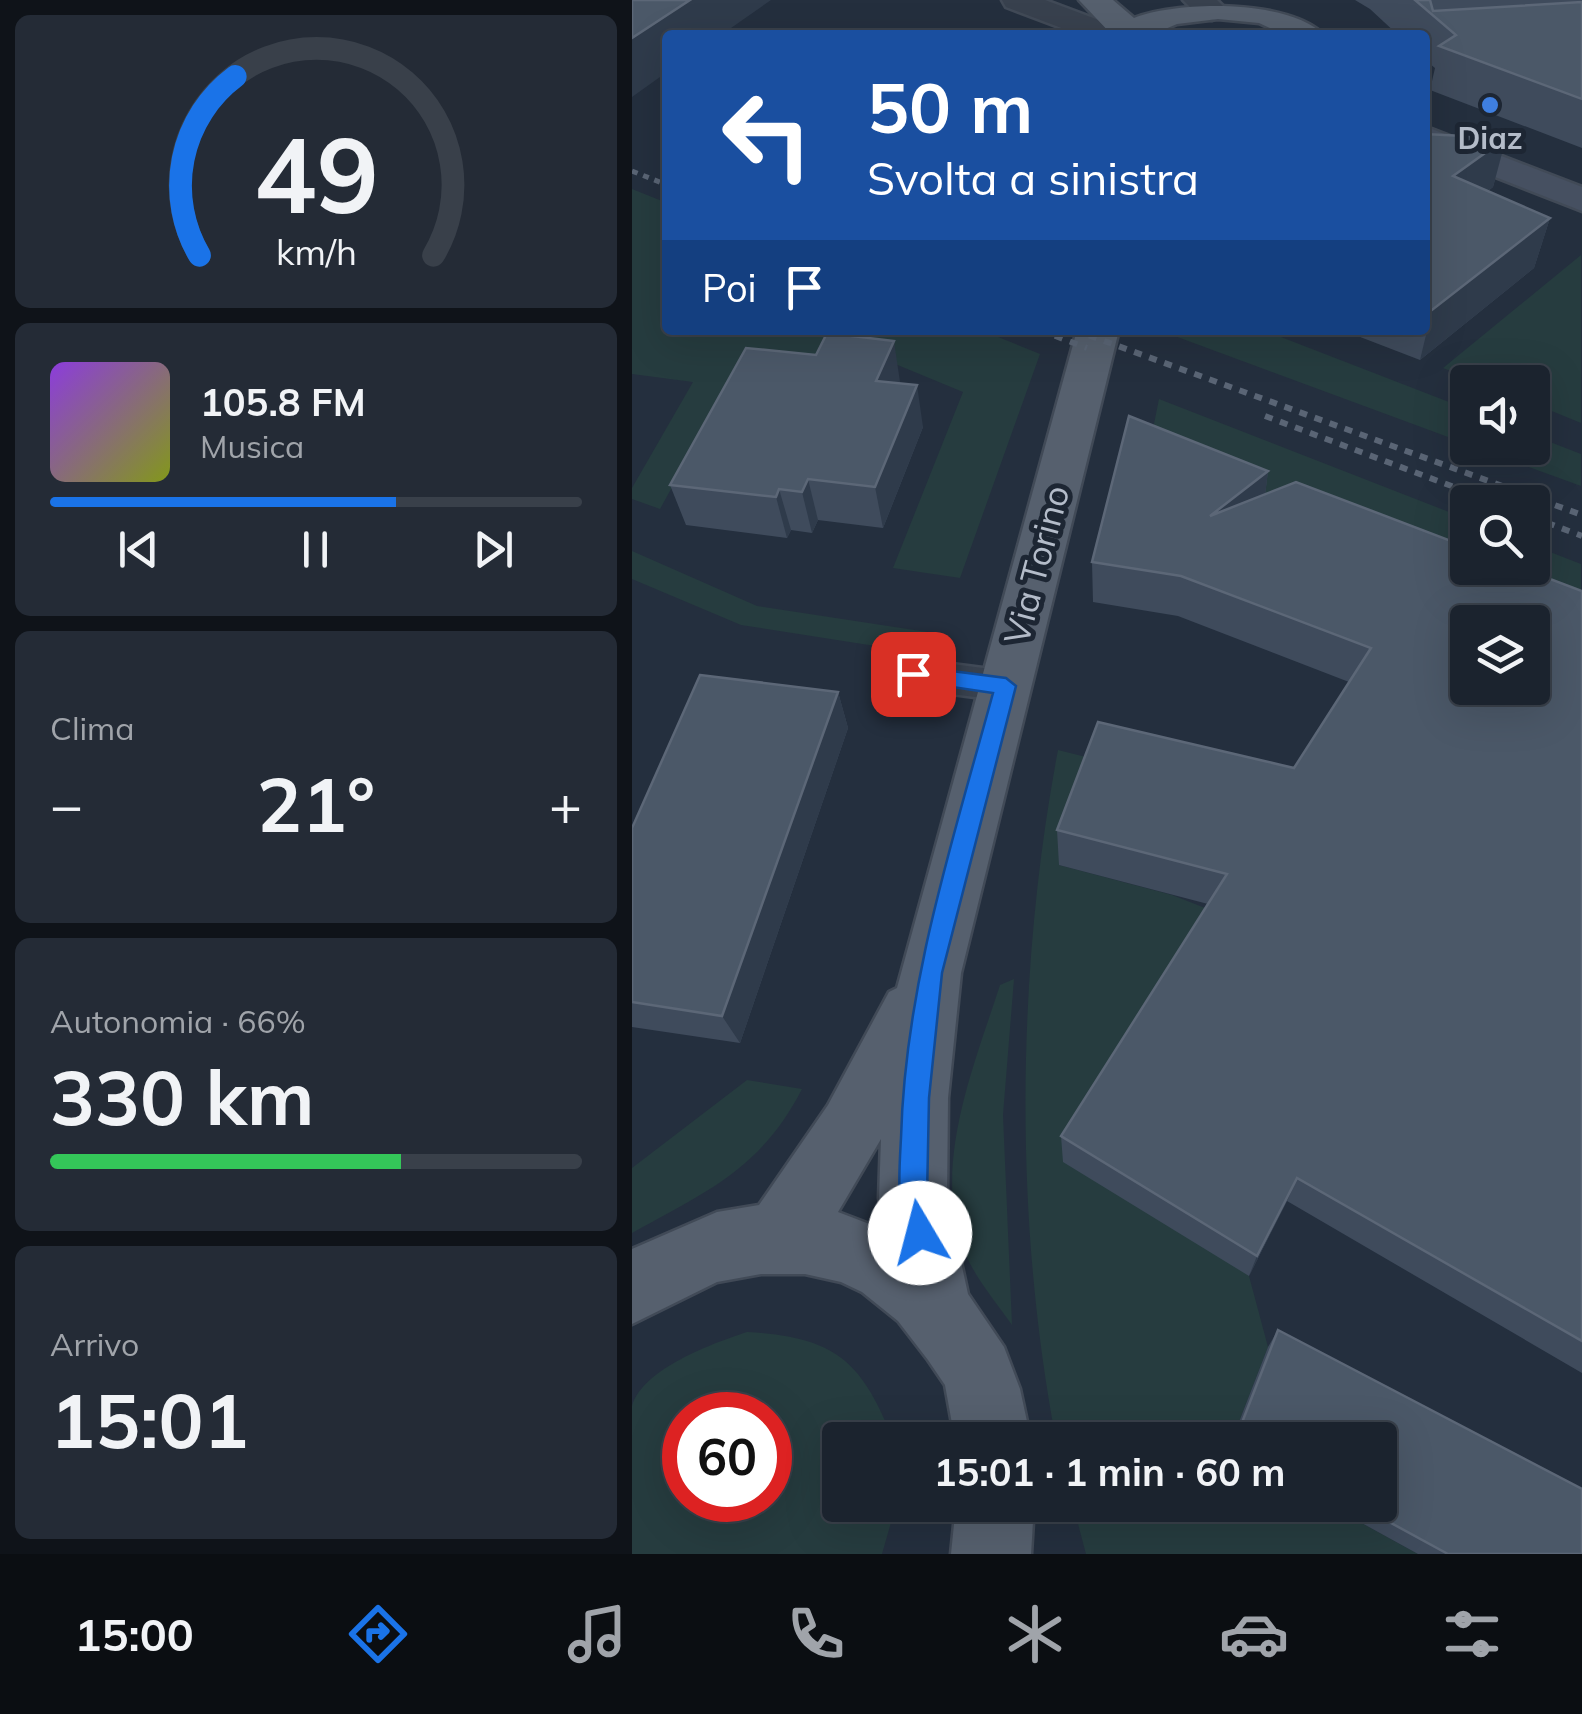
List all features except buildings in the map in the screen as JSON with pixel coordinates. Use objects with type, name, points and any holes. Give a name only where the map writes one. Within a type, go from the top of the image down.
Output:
[{"type":"main road","points":[[1094,0],[1120,30]]},
{"type":"main road","points":[[1146,0],[1257,14],[1301,30]]},
{"type":"main road","points":[[1133,30],[1203,7]]},
{"type":"main road","name":"Via Torino","points":[[934,1303],[913,1198],[915,1098],[930,973],[1097,335]]},
{"type":"main road","name":"Via Torino","points":[[778,1236],[818,1187],[866,1106],[930,973]]},
{"type":"main road","name":"Via Torino","points":[[632,1288],[655,1272],[716,1246],[778,1236],[836,1243],[888,1265],[934,1303],[978,1371],[990,1422]]},
{"type":"main road","points":[[991,1554],[994,1522]]},
{"type":"street","points":[[1017,0],[1111,30]]},
{"type":"street","points":[[1430,138],[1582,200]]},
{"type":"lane","points":[[913,674],[1006,686]]},
{"type":"green space","points":[[632,189],[662,201],[662,335],[993,335],[1040,354],[960,578],[893,568],[963,392],[871,354],[728,386],[660,509],[632,499],[632,488],[693,382],[632,374]]},
{"type":"green space","points":[[1581,255],[1581,423],[1550,410],[1550,365],[1443,368]]},
{"type":"green space","points":[[1172,335],[1276,335],[1450,402],[1450,438]]},
{"type":"green space","points":[[1159,399],[1450,512],[1450,585],[1550,585],[1550,552],[1581,564],[1581,638],[1550,626],[1550,605],[1497,605],[1332,540],[1152,434]]},
{"type":"green space","points":[[1550,442],[1581,454],[1581,486],[1523,465],[1550,465]]},
{"type":"green space","points":[[632,551],[757,606],[947,635],[939,656],[741,625],[632,579]]},
{"type":"green space","points":[[1058,750],[1098,760],[1059,865],[1172,895],[1218,913],[1249,1276],[1268,1347],[1239,1422],[1053,1422],[1042,1356],[1027,1183],[1028,1007],[1044,834]]},
{"type":"green space","points":[[1014,979],[1003,1115],[1012,1325],[964,1252],[954,1208],[952,1176],[961,1111],[980,1046],[1000,985]]},
{"type":"green space","points":[[747,1080],[802,1089],[769,1139],[750,1159],[708,1190],[632,1233],[632,1168]]},
{"type":"green space","points":[[747,1332],[777,1335],[823,1347],[856,1372],[885,1422],[822,1422],[822,1522],[891,1522],[882,1554],[632,1554],[632,1406],[650,1380],[699,1350]]},
{"type":"green space","points":[[1078,1522],[1360,1522],[1418,1554],[1086,1554]]},
{"type":"railway","points":[[632,171],[662,183]]},
{"type":"railway","points":[[1053,335],[1087,348]]},
{"type":"railway","points":[[1088,335],[1582,515]]},
{"type":"railway","points":[[1265,416],[1450,485]]},
{"type":"railway","points":[[1550,524],[1582,536]]},
{"type":"place","name":"Diaz","points":[[1490,105]]},
{"type":"route","points":[[913,674],[1006,686],[930,973],[915,1098],[913,1198],[920,1233]]}]
